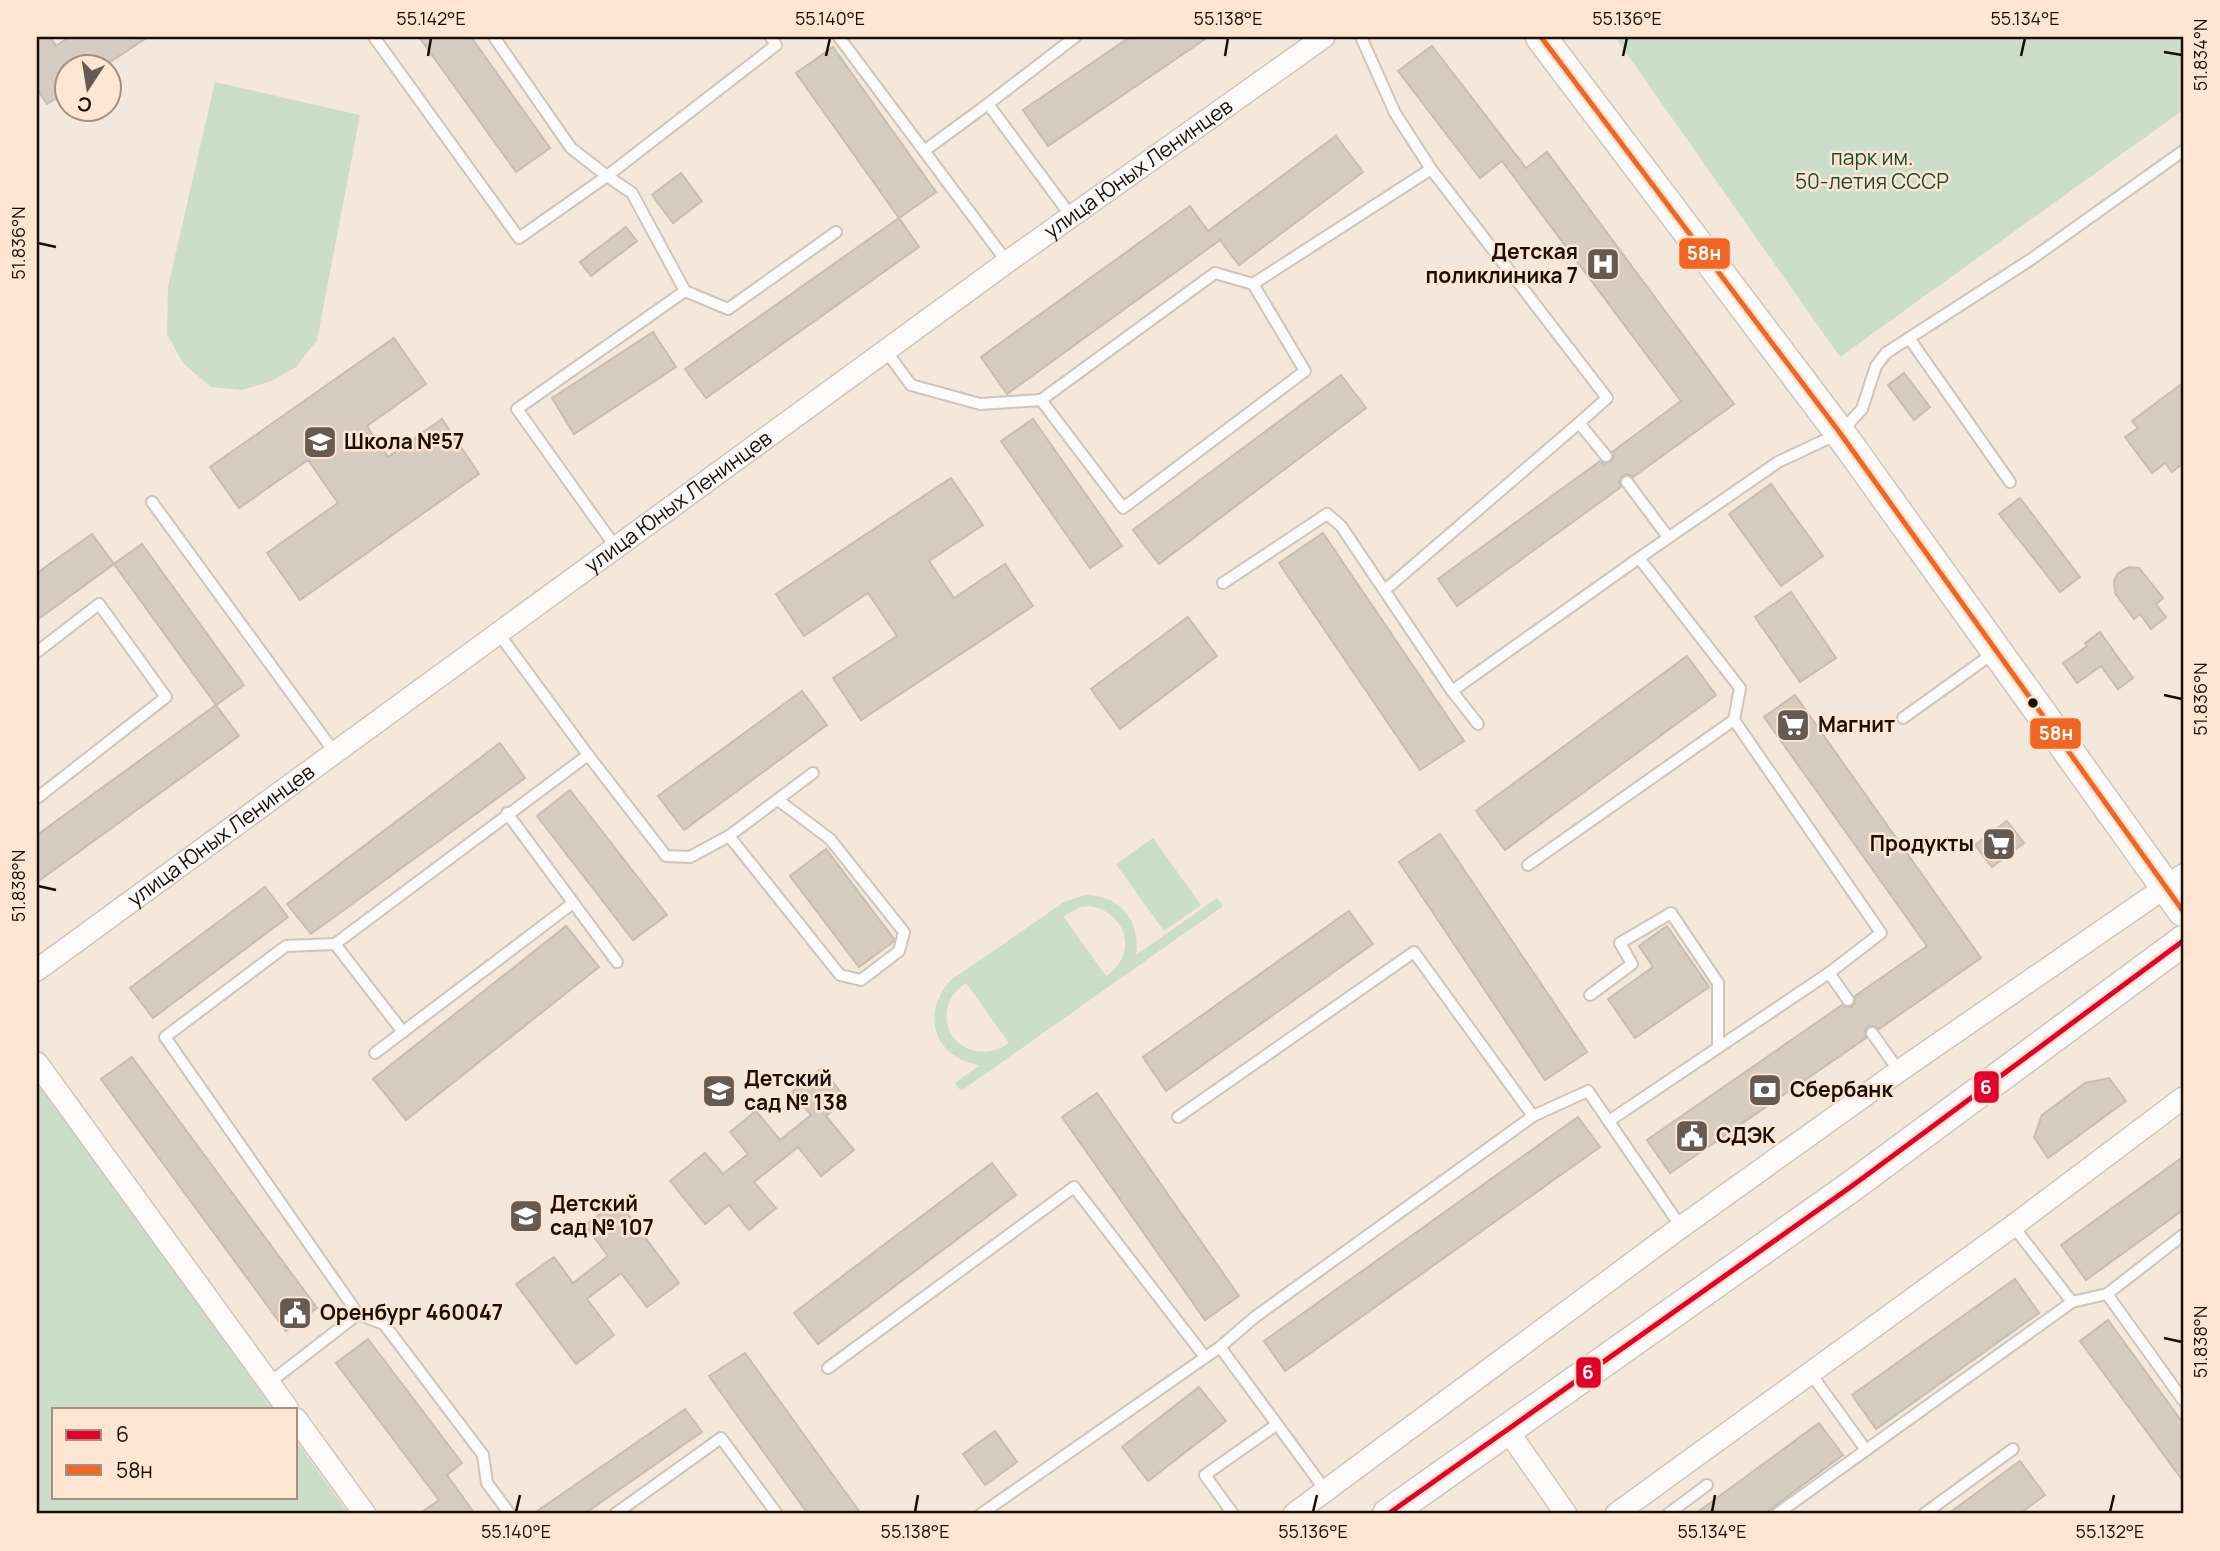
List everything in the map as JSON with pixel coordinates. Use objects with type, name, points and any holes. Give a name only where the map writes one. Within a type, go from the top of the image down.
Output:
[{"type":"street","name":"улица Юных Ленинцев","points":[[38,968],[617,549],[1007,262],[1324,37]]},
{"type":"street","points":[[1541,37],[1840,433],[1998,650],[2174,881],[2183,911]]},
{"type":"street","points":[[1294,1514],[1681,1227],[1899,1071],[2174,881]]},
{"type":"street","points":[[1388,1514],[1841,1194],[2183,941]]},
{"type":"street","points":[[37,1063],[287,1408]]},
{"type":"street","points":[[1616,1514],[2013,1226],[2183,1098]]},
{"type":"street","points":[[298,1422],[365,1514]]},
{"type":"street","points":[[1507,1431],[1566,1514]]},
{"type":"lane","points":[[374,37],[519,239],[607,176],[774,41],[788,37]]},
{"type":"lane","points":[[494,37],[571,148],[632,193],[685,291],[728,309],[836,232]]},
{"type":"lane","points":[[839,37],[1007,262]]},
{"type":"lane","points":[[924,151],[1075,37]]},
{"type":"lane","points":[[1361,37],[1395,113],[1432,169],[1608,398],[1385,590]]},
{"type":"lane","points":[[988,104],[1071,216]]},
{"type":"lane","points":[[1452,691],[1778,462],[1840,433],[1862,410],[1876,366],[1886,353],[2029,260],[2183,150]]},
{"type":"lane","points":[[1253,284],[1432,169]]},
{"type":"lane","points":[[886,351],[911,385],[980,404],[1041,400],[1215,273],[1253,284],[1305,371],[1123,508],[1041,400]]},
{"type":"lane","points":[[617,549],[517,408],[685,291]]},
{"type":"lane","points":[[1909,338],[2010,482]]},
{"type":"lane","points":[[1578,423],[1606,456]]},
{"type":"lane","points":[[1627,482],[1668,537]]},
{"type":"lane","points":[[152,502],[335,753]]},
{"type":"lane","points":[[1223,583],[1327,514],[1341,526],[1452,691],[1478,724]]},
{"type":"lane","points":[[1528,865],[1734,720],[1740,688],[1639,558]]},
{"type":"lane","points":[[37,652],[99,604],[166,697],[37,798]]},
{"type":"lane","points":[[499,634],[666,856],[690,858],[729,836],[813,774]]},
{"type":"lane","points":[[1903,718],[1998,650]]},
{"type":"lane","points":[[1609,1121],[1829,972],[1881,933],[1734,720]]},
{"type":"lane","points":[[510,1514],[487,1483],[483,1455],[384,1324],[358,1314],[165,1037],[286,946],[335,944],[588,755]]},
{"type":"lane","points":[[729,836],[840,975],[861,980],[899,951],[904,932],[830,839],[778,800]]},
{"type":"lane","points":[[507,813],[617,962]]},
{"type":"lane","points":[[375,1053],[573,903]]},
{"type":"lane","points":[[1590,995],[1632,964],[1620,943],[1671,913],[1718,983],[1718,1047]]},
{"type":"lane","points":[[335,944],[403,1032]]},
{"type":"lane","points":[[1178,1117],[1414,951],[1532,1116]]},
{"type":"lane","points":[[1829,972],[1848,1000]]},
{"type":"lane","points":[[1872,1033],[1899,1071]]},
{"type":"lane","points":[[981,1514],[1220,1347],[1255,1317],[1532,1116],[1588,1091],[1681,1227]]},
{"type":"lane","points":[[828,1368],[1074,1187],[1205,1357]]},
{"type":"lane","points":[[2013,1226],[2073,1302]]},
{"type":"lane","points":[[1777,1514],[2073,1302],[2107,1294],[2183,1235]]},
{"type":"lane","points":[[2107,1294],[2183,1400]]},
{"type":"lane","points":[[269,1383],[358,1314]]},
{"type":"lane","points":[[1220,1347],[1326,1491]]},
{"type":"lane","points":[[1811,1374],[1866,1450]]},
{"type":"lane","points":[[1233,1514],[1205,1475],[1276,1425]]},
{"type":"lane","points":[[615,1514],[721,1438],[777,1514]]},
{"type":"lane","points":[[1924,1514],[2012,1449]]},
{"type":"lane","points":[[1668,1514],[1707,1485]]},
{"type":"green space","name":"парк им. 50-летия СССР","points":[[1615,37],[2183,37],[2183,110],[1840,357]]},
{"type":"green space","points":[[215,82],[360,115],[317,340],[296,367],[271,381],[242,390],[211,387],[183,363],[167,334],[168,287]]},
{"type":"green space","points":[[1153,838],[1201,905],[1164,931],[1116,864]]},
{"type":"green space","points":[[1085,895],[1097,896],[1118,905],[1126,912],[1135,931],[1136,955],[1217,898],[1223,906],[961,1091],[955,1083],[980,1065],[964,1061],[942,1044],[934,1020],[941,993],[951,980],[1064,902]],"holes":[[[1091,906],[1104,910],[1113,917],[1124,936],[1122,957],[1106,976],[1063,916],[1081,907]],[[966,983],[1009,1043],[1008,1044],[991,1051],[975,1051],[952,1036],[947,1023],[947,1009],[953,995]]]},
{"type":"green space","points":[[37,1079],[272,1408],[52,1408],[52,1498],[298,1498],[298,1444],[349,1514],[40,1514],[37,1510]]},
{"type":"building","points":[[37,37],[50,37],[56,46],[69,37],[148,37],[122,54],[122,52],[52,52],[52,101],[47,104],[37,89]]},
{"type":"building","points":[[419,37],[471,37],[550,148],[516,172]]},
{"type":"building","points":[[1130,37],[1208,37],[1048,146],[1023,110]]},
{"type":"building","points":[[1432,46],[1526,168],[1547,152],[1734,404],[1633,477],[1627,474],[1622,476],[1619,482],[1621,487],[1457,606],[1438,579],[1600,461],[1604,464],[1610,462],[1614,458],[1612,452],[1681,401],[1502,161],[1480,178],[1398,71]]},
{"type":"building","points":[[833,47],[936,192],[899,218],[796,73]]},
{"type":"building","points":[[1336,136],[1363,172],[1239,265],[1220,240],[1007,394],[981,357],[1190,206],[1208,231]]},
{"type":"building","points":[[681,173],[702,201],[673,223],[652,195]]},
{"type":"building","points":[[899,218],[919,247],[706,398],[685,369]]},
{"type":"building","points":[[626,227],[637,241],[591,276],[580,262]]},
{"type":"building","points":[[653,332],[676,367],[574,434],[552,398]]},
{"type":"building","points":[[394,338],[426,384],[367,426],[388,457],[442,419],[479,474],[300,600],[267,553],[338,503],[308,460],[239,508],[210,467]]},
{"type":"building","points":[[1904,373],[1930,407],[1914,420],[1888,385]]},
{"type":"building","points":[[1341,375],[1366,408],[1159,564],[1133,530]]},
{"type":"building","points":[[2183,383],[2183,463],[2172,472],[2165,463],[2152,473],[2125,437],[2138,428],[2132,421]]},
{"type":"building","points":[[1033,419],[1122,546],[1090,568],[1001,441]]},
{"type":"building","points":[[951,478],[983,525],[929,561],[954,598],[1005,564],[1033,606],[861,720],[833,678],[897,636],[868,593],[804,636],[776,594]]},
{"type":"building","points":[[1771,484],[1823,556],[1781,586],[1729,514]]},
{"type":"building","points":[[2020,498],[2080,577],[2060,592],[1999,514]]},
{"type":"building","points":[[1323,533],[1464,741],[1420,770],[1279,563]]},
{"type":"building","points":[[92,534],[114,564],[37,620],[37,573]]},
{"type":"building","points":[[142,544],[244,685],[216,705],[114,564]]},
{"type":"building","points":[[2129,567],[2139,568],[2163,598],[2156,604],[2166,617],[2151,629],[2140,614],[2134,619],[2115,593],[2114,581],[2118,573]]},
{"type":"building","points":[[1791,592],[1836,658],[1800,682],[1755,617]]},
{"type":"building","points":[[1188,617],[1217,656],[1120,729],[1091,689]]},
{"type":"building","points":[[2100,632],[2133,678],[2118,689],[2101,666],[2077,683],[2063,663],[2087,646],[2085,643]]},
{"type":"building","points":[[1687,656],[1716,695],[1505,850],[1476,811]]},
{"type":"building","points":[[802,691],[827,725],[684,830],[658,796]]},
{"type":"building","points":[[1795,695],[1981,958],[1879,1029],[1868,1026],[1865,1030],[1866,1038],[1670,1173],[1647,1140],[1842,1005],[1852,1007],[1855,996],[1927,946],[1764,717]]},
{"type":"building","points":[[216,705],[239,736],[37,882],[37,835]]},
{"type":"building","points":[[500,743],[525,778],[311,934],[287,904]]},
{"type":"building","points":[[570,790],[667,915],[633,940],[537,816]]},
{"type":"building","name":"Продукты","points":[[2007,821],[2024,843],[1992,867],[1975,845]]},
{"type":"building","points":[[1440,834],[1587,1052],[1545,1080],[1399,862]]},
{"type":"building","points":[[826,849],[894,939],[859,967],[790,876]]},
{"type":"building","points":[[265,887],[288,917],[153,1018],[130,988]]},
{"type":"building","points":[[1349,911],[1373,944],[1166,1091],[1143,1057]]},
{"type":"building","points":[[566,926],[599,967],[406,1120],[373,1079]]},
{"type":"building","points":[[1667,926],[1709,987],[1635,1038],[1608,999],[1653,967],[1639,946]]},
{"type":"building","points":[[132,1057],[317,1308],[286,1331],[101,1079]]},
{"type":"building","points":[[822,1068],[846,1099],[826,1116],[854,1150],[821,1176],[798,1147],[754,1182],[776,1208],[749,1230],[729,1205],[705,1224],[670,1181],[705,1153],[723,1174],[748,1154],[730,1132],[756,1111],[780,1140],[811,1115],[792,1092]]},
{"type":"building","points":[[2109,1078],[2126,1101],[2048,1158],[2034,1137],[2042,1115],[2085,1083]]},
{"type":"building","points":[[1097,1093],[1239,1296],[1205,1320],[1062,1117]]},
{"type":"building","points":[[1578,1117],[1600,1147],[1285,1371],[1264,1341]]},
{"type":"building","points":[[2183,1157],[2183,1210],[2086,1280],[2061,1245]]},
{"type":"building","points":[[992,1163],[1016,1195],[818,1344],[794,1313]]},
{"type":"building","points":[[618,1201],[679,1283],[647,1307],[621,1273],[587,1299],[614,1335],[576,1364],[516,1284],[554,1257],[573,1283],[608,1256],[585,1225]]},
{"type":"building","points":[[2015,1279],[2039,1313],[1876,1429],[1852,1395]]},
{"type":"building","points":[[2108,1320],[2183,1423],[2183,1481],[2080,1341]]},
{"type":"building","points":[[368,1339],[462,1463],[447,1475],[475,1514],[419,1514],[439,1500],[336,1363]]},
{"type":"building","points":[[745,1353],[861,1514],[808,1514],[709,1376]]},
{"type":"building","points":[[1199,1387],[1226,1421],[1148,1481],[1122,1447]]},
{"type":"building","points":[[685,1409],[702,1432],[584,1514],[533,1514]]},
{"type":"building","points":[[1819,1423],[1843,1455],[1764,1514],[1695,1514]]},
{"type":"building","points":[[995,1431],[1017,1462],[985,1485],[963,1454]]},
{"type":"building","points":[[2020,1461],[2045,1495],[2019,1514],[1948,1514]]},
{"type":"transit line","name":"58н","points":[[1541,37],[1840,433],[2183,911]]},
{"type":"transit line","name":"6","points":[[1388,1514],[1852,1186],[2183,941]]},
{"type":"place","name":"Детская поликлиника 7","points":[[1603,264]]},
{"type":"place","name":"Школа №57","points":[[320,442]]},
{"type":"place","name":"Магнит","points":[[1793,725]]},
{"type":"place","name":"Продукты","points":[[1999,844]]},
{"type":"place","name":"Сбербанк","points":[[1765,1090]]},
{"type":"place","name":"Детский сад № 138","points":[[719,1091]]},
{"type":"place","name":"СДЭК","points":[[1692,1136]]},
{"type":"place","name":"Детский сад № 107","points":[[526,1216]]},
{"type":"place","name":"Оренбург 460047","points":[[295,1313]]}]
